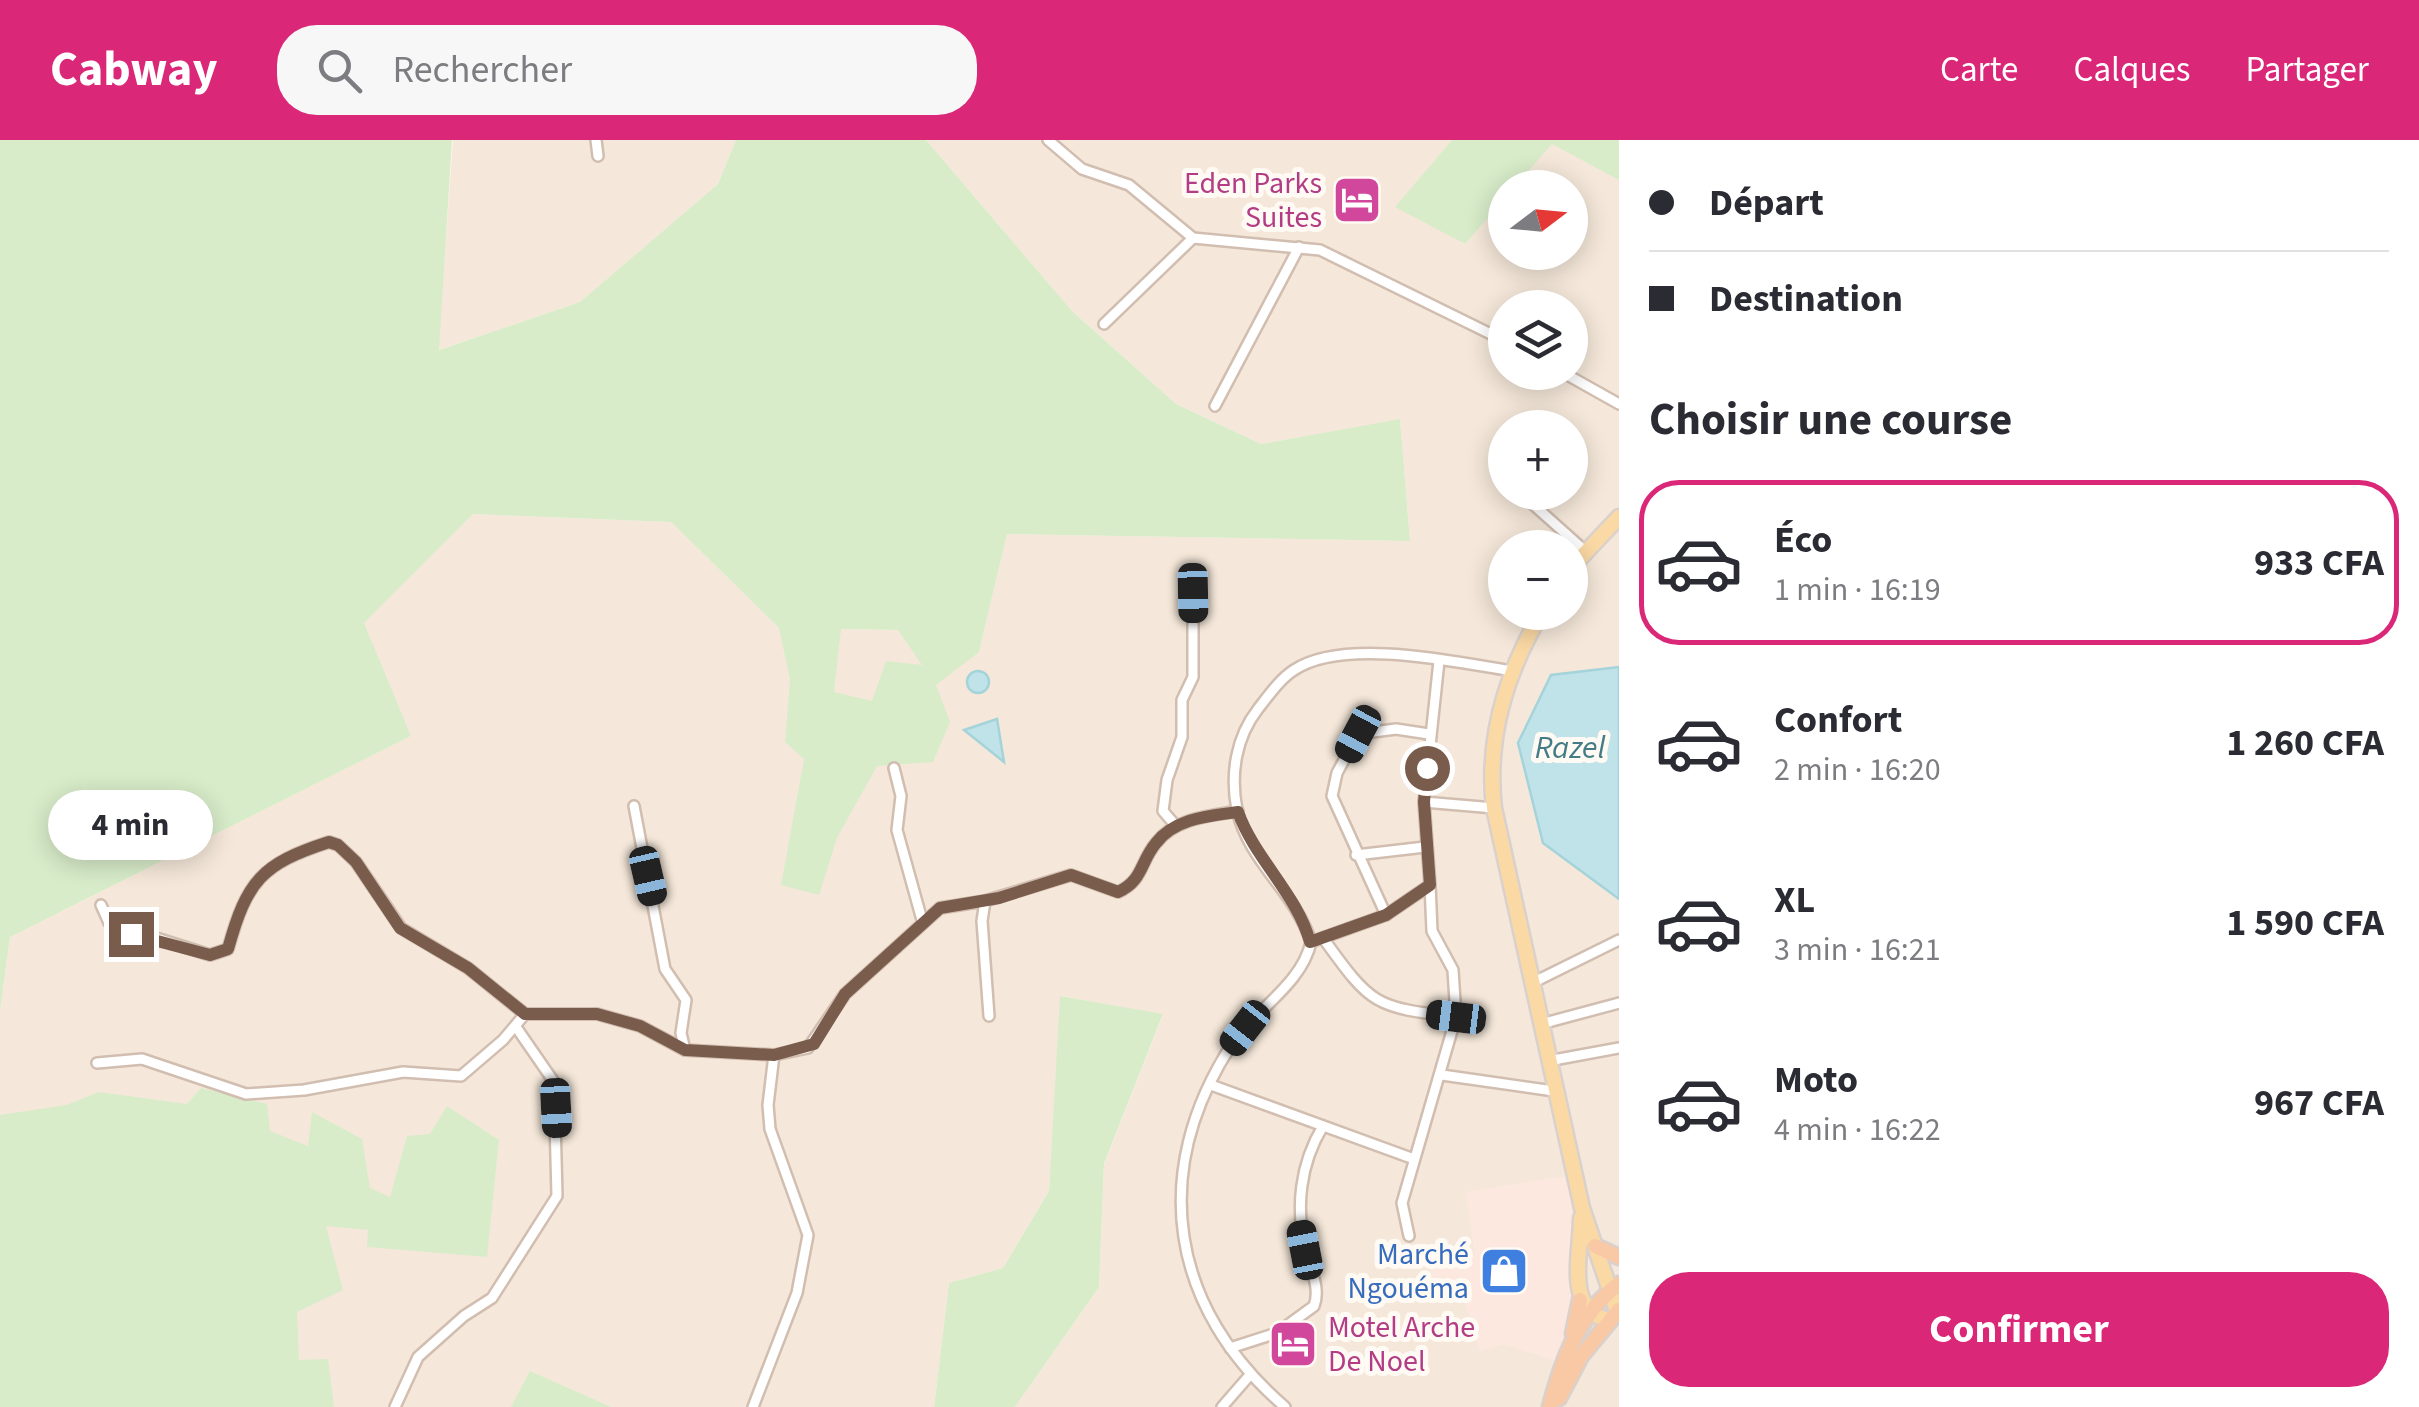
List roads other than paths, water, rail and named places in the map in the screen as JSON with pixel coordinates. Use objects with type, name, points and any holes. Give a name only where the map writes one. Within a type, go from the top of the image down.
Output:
[{"type":"highway","points":[[1594,1246],[1619,1257]]},
{"type":"highway","points":[[1572,1343],[1589,1314],[1615,1287]]},
{"type":"highway","points":[[1552,1407],[1572,1343],[1580,1300]]},
{"type":"highway","points":[[1552,1407],[1581,1356],[1615,1314]]},
{"type":"main road","points":[[1588,546],[1619,517]]},
{"type":"main road","points":[[1533,630],[1512,670],[1494,736],[1494,808],[1546,1061],[1582,1208],[1594,1246],[1615,1287],[1615,1314],[1589,1314],[1580,1300],[1582,1208]]},
{"type":"street","points":[[596,140],[598,156]]},
{"type":"street","points":[[1048,140],[1082,168],[1129,185],[1193,238],[1226,245],[1298,246],[1349,263],[1488,332]]},
{"type":"street","points":[[1104,324],[1193,238]]},
{"type":"street","points":[[1215,406],[1298,246]]},
{"type":"street","points":[[1588,387],[1619,404]]},
{"type":"street","points":[[1540,510],[1562,530]]},
{"type":"street","points":[[1176,826],[1163,811],[1167,780],[1182,737],[1182,700],[1193,677],[1193,593]]},
{"type":"street","points":[[1284,1407],[1249,1376],[1197,1292],[1188,1263],[1180,1201],[1188,1142],[1232,1045],[1302,966],[1310,942],[1306,926],[1262,862],[1238,812],[1236,761],[1243,730],[1294,670],[1310,662],[1347,656],[1439,660],[1512,670]]},
{"type":"street","points":[[1410,1236],[1402,1203],[1456,1017],[1453,970],[1432,931],[1426,847],[1424,802],[1439,660]]},
{"type":"street","points":[[1386,915],[1332,796],[1336,773],[1358,734],[1396,729],[1429,734]]},
{"type":"street","points":[[894,768],[901,796],[897,830],[922,920]]},
{"type":"street","points":[[1424,802],[1494,808]]},
{"type":"street","points":[[634,806],[665,969],[686,1000],[681,1032],[685,1050]]},
{"type":"street","points":[[101,905],[109,923],[131,934],[210,955],[222,953],[228,949],[241,902],[256,880],[274,863],[329,842],[356,862],[400,928],[468,968],[525,1014],[597,1014],[640,1026],[685,1050],[774,1055],[814,1044],[845,994],[883,963],[922,920],[940,908],[985,901],[1071,875],[1118,892],[1138,879],[1154,845],[1176,826],[1238,812]]},
{"type":"street","points":[[1356,855],[1426,847]]},
{"type":"street","points":[[1310,942],[1386,915],[1430,885]]},
{"type":"street","points":[[985,901],[982,921],[990,1016]]},
{"type":"street","points":[[1323,938],[1356,984],[1391,1009],[1456,1017]]},
{"type":"street","points":[[1529,985],[1619,940]]},
{"type":"street","points":[[1538,1025],[1619,1004]]},
{"type":"street","points":[[97,1063],[142,1059],[237,1093],[304,1090],[403,1072],[461,1076],[516,1028],[525,1014]]},
{"type":"street","points":[[395,1407],[418,1356],[464,1316],[492,1298],[557,1196],[554,1082],[516,1028]]},
{"type":"street","points":[[1546,1061],[1619,1048]]},
{"type":"street","points":[[753,1407],[796,1293],[808,1235],[770,1129],[768,1105],[774,1055]]},
{"type":"street","points":[[1442,1075],[1554,1091]]},
{"type":"street","points":[[1212,1085],[1414,1159]]},
{"type":"street","points":[[1230,1348],[1277,1333],[1314,1306],[1318,1290],[1299,1221],[1300,1198],[1311,1149],[1323,1126]]},
{"type":"street","points":[[1222,1407],[1249,1376]]},
{"type":"water","name":"Razel","points":[[1619,667],[1619,899],[1543,843],[1518,743],[1551,675]]},
{"type":"water","points":[[978,671],[986,674],[986,690],[978,693],[970,690],[967,682],[970,674]]},
{"type":"water","points":[[997,719],[1004,762],[964,730]]},
{"type":"place","name":"Eden Parks Suites","points":[[1357,200]]},
{"type":"place","name":"Marché Ngouéma","points":[[1504,1271]]},
{"type":"place","name":"Motel Arche De Noel","points":[[1293,1344]]}]
